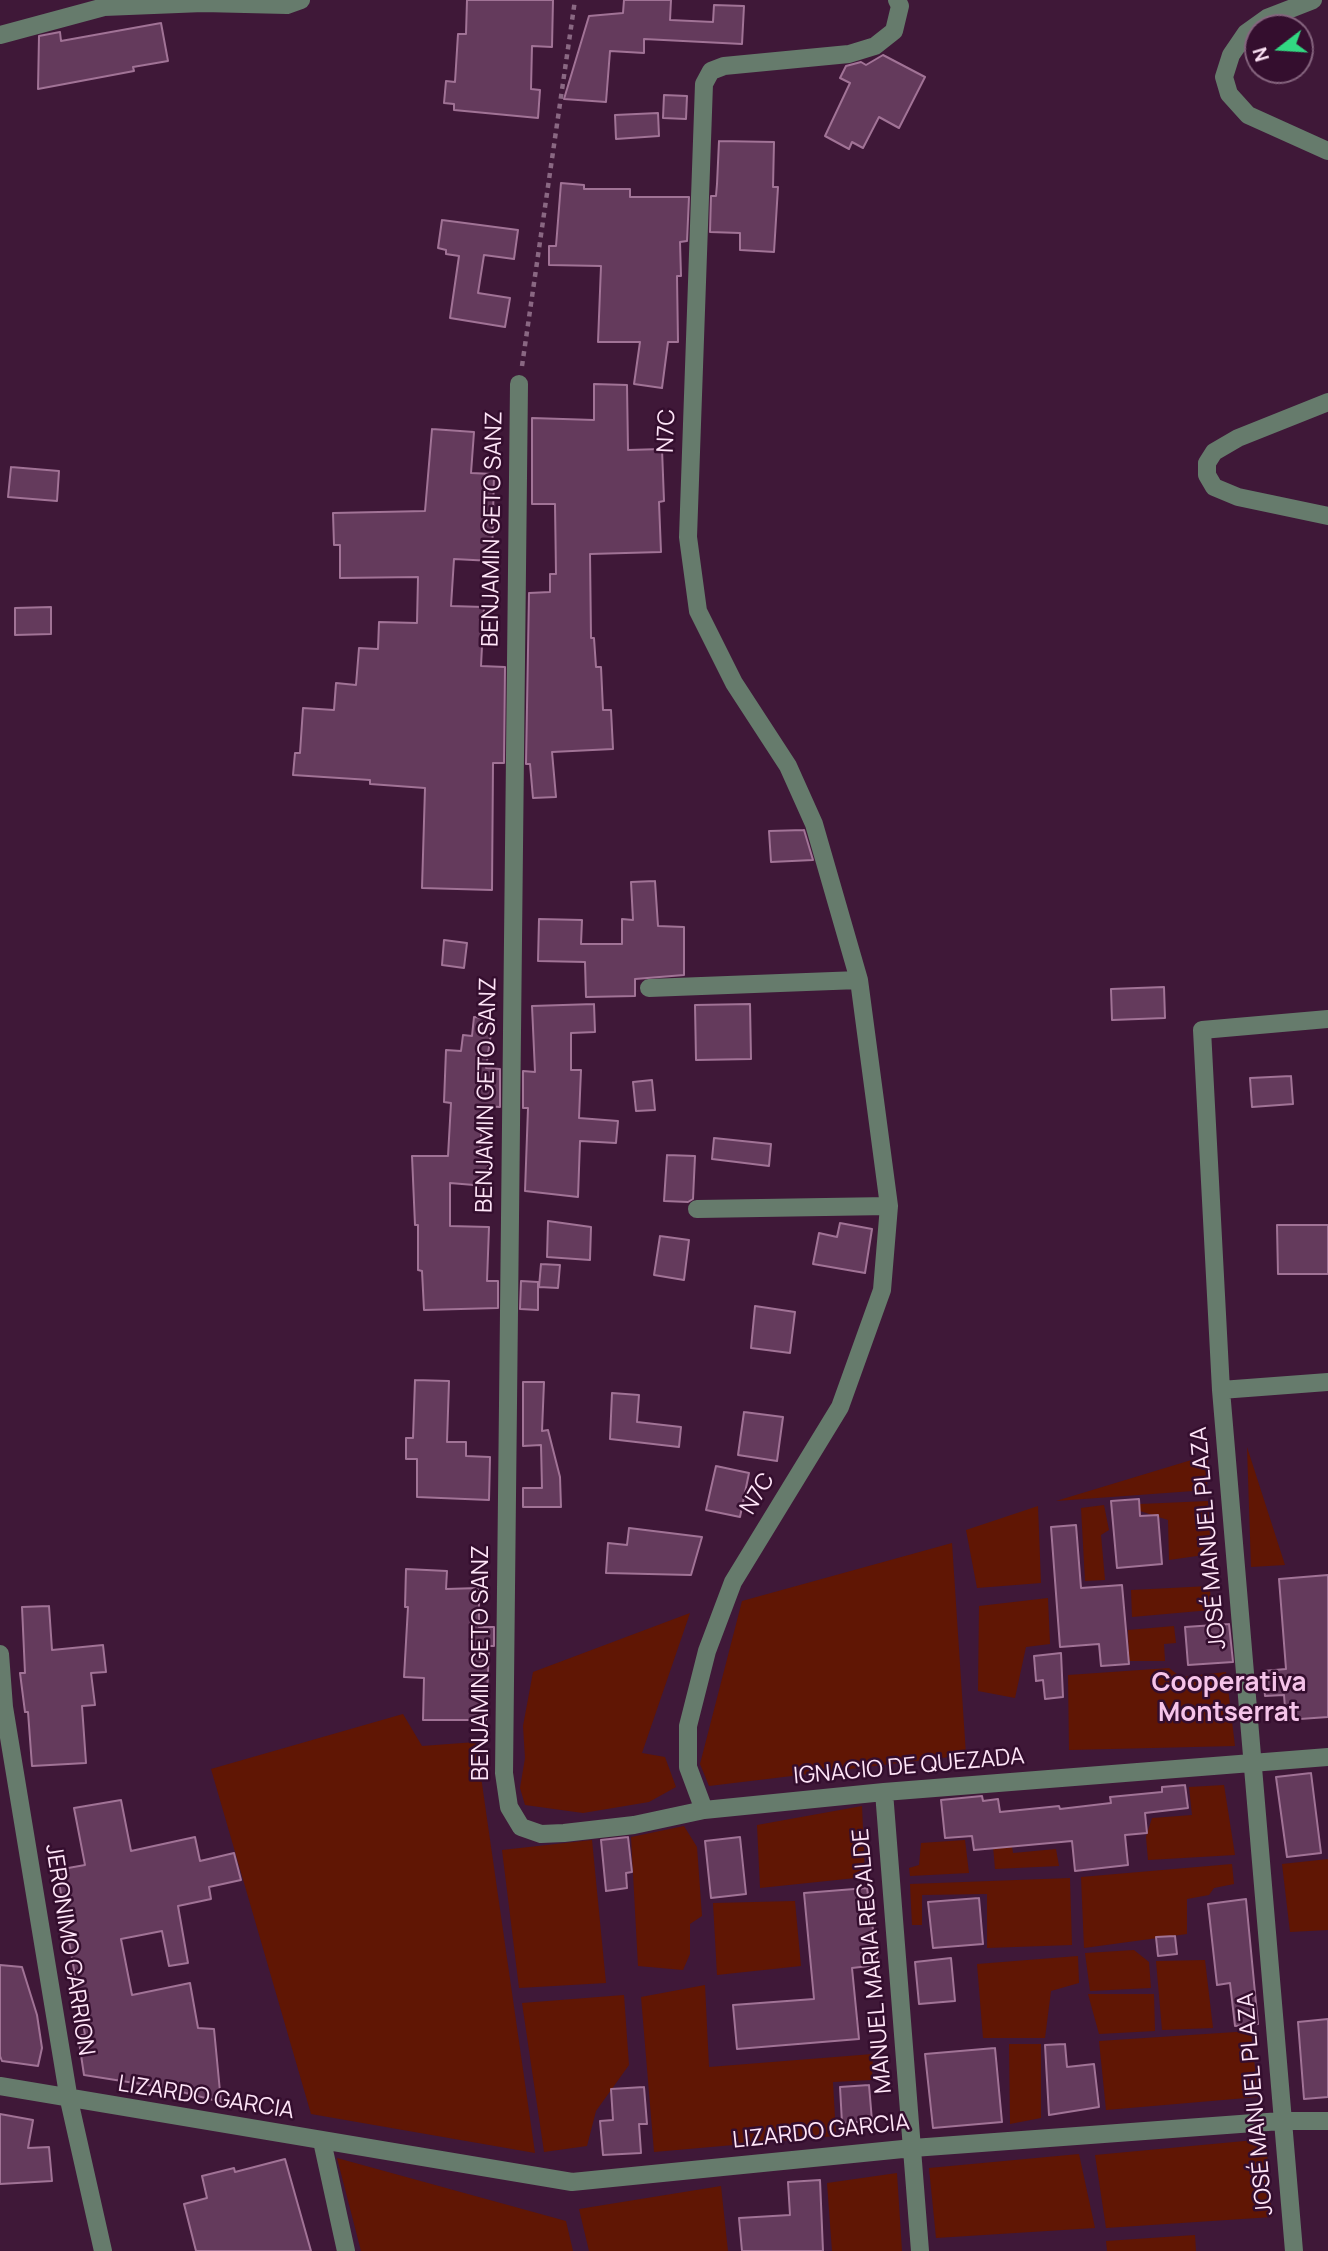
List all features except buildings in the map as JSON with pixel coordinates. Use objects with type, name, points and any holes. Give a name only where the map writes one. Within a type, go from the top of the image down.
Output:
[{"type":"street","points":[[0,36],[104,7],[203,3],[287,5],[301,0]]},
{"type":"street","name":"N7C","points":[[704,1810],[688,1767],[688,1726],[707,1651],[733,1582],[840,1407],[882,1290],[889,1206],[859,980],[814,824],[788,766],[734,682],[698,611],[688,537],[704,84],[711,71],[724,66],[849,54],[875,46],[894,31],[900,6],[897,0]]},
{"type":"street","points":[[1313,0],[1267,18],[1246,33],[1231,55],[1224,77],[1229,94],[1248,115],[1328,151]]},
{"type":"street","name":"BENJAMIN GETO SANZ","points":[[509,1807],[504,1773],[519,384]]},
{"type":"street","points":[[1328,402],[1238,438],[1214,452],[1207,463],[1207,475],[1214,488],[1238,497],[1328,516]]},
{"type":"street","points":[[649,988],[859,980]]},
{"type":"street","name":"JOSÉ MANUEL PLAZA","points":[[1294,2251],[1221,1390],[1202,1030],[1328,1019]]},
{"type":"street","points":[[697,1209],[889,1206]]},
{"type":"street","points":[[1221,1390],[1328,1382]]},
{"type":"street","name":"JERONIMO CARRION","points":[[0,1654],[4,1707],[69,2100],[103,2251]]},
{"type":"street","name":"IGNACIO DE QUEZADA","points":[[509,1807],[521,1827],[541,1835],[634,1825],[704,1810],[884,1792],[1328,1757]]},
{"type":"street","name":"MANUEL MARIA RECALDE","points":[[884,1792],[920,2251]]},
{"type":"street","name":"LIZARDO GARCIA","points":[[0,2086],[69,2100],[572,2182],[913,2148],[1281,2121],[1328,2121]]},
{"type":"street","points":[[323,2141],[346,2251]]},
{"type":"path","points":[[519,384],[575,0]]},
{"type":"shaded area","points":[[1247,1447],[1285,1565],[1251,1567]]},
{"type":"shaded area","points":[[1208,1455],[1207,1490],[1056,1501]]},
{"type":"shaded area","points":[[1208,1501],[1211,1554],[1169,1560],[1168,1520],[1140,1511],[1140,1504]]},
{"type":"shaded area","points":[[1104,1505],[1109,1530],[1101,1535],[1105,1580],[1085,1581],[1081,1508]]},
{"type":"shaded area","points":[[1038,1506],[1041,1583],[977,1588],[966,1530]]},
{"type":"shaded area","points":[[952,1543],[966,1755],[709,1786],[700,1764],[742,1601]]},
{"type":"shaded area","points":[[1210,1586],[1211,1610],[1132,1617],[1131,1590]]},
{"type":"shaded area","points":[[1048,1598],[1050,1644],[1026,1647],[1015,1698],[978,1691],[979,1606]]},
{"type":"shaded area","points":[[690,1613],[642,1753],[665,1757],[676,1787],[649,1802],[583,1813],[525,1805],[520,1788],[525,1758],[523,1726],[533,1672]]},
{"type":"shaded area","points":[[1174,1626],[1176,1643],[1164,1644],[1165,1661],[1129,1661],[1128,1630]]},
{"type":"shaded area","points":[[1169,1668],[1181,1677],[1226,1672],[1235,1746],[1069,1750],[1068,1675]]},
{"type":"shaded area","points":[[403,1714],[422,1746],[476,1742],[535,2153],[311,2114],[211,1769]]},
{"type":"shaded area","points":[[1224,1785],[1235,1855],[1148,1860],[1146,1837],[1152,1818],[1192,1815],[1189,1787]]},
{"type":"shaded area","points":[[862,1806],[865,1877],[760,1888],[757,1825]]},
{"type":"shaded area","points":[[684,1826],[697,1847],[702,1916],[690,1924],[690,1954],[683,1970],[638,1966],[631,1837]]},
{"type":"shaded area","points":[[1010,1833],[1013,1853],[1056,1849],[1059,1866],[995,1869],[992,1835]]},
{"type":"shaded area","points":[[592,1840],[606,1983],[519,1988],[502,1850]]},
{"type":"shaded area","points":[[965,1840],[969,1873],[910,1876],[909,1868],[919,1865],[921,1843]]},
{"type":"shaded area","points":[[1328,1859],[1328,1930],[1290,1932],[1282,1864]]},
{"type":"shaded area","points":[[1232,1864],[1234,1884],[1214,1888],[1209,1895],[1187,1899],[1187,1934],[1084,1948],[1081,1877]]},
{"type":"shaded area","points":[[1070,1878],[1072,1945],[987,1948],[987,1894],[922,1895],[922,1925],[912,1925],[910,1884]]},
{"type":"shaded area","points":[[795,1901],[801,1966],[717,1975],[713,1903]]},
{"type":"shaded area","points":[[1134,1950],[1149,1962],[1151,1988],[1090,1991],[1085,1953]]},
{"type":"shaded area","points":[[1078,1956],[1079,1983],[1051,1991],[1045,2038],[983,2038],[977,1964]]},
{"type":"shaded area","points":[[1205,1960],[1213,2028],[1162,2030],[1156,1961]]},
{"type":"shaded area","points":[[705,1985],[709,2067],[873,2054],[872,2080],[833,2082],[836,2136],[654,2152],[641,1997]]},
{"type":"shaded area","points":[[1088,1994],[1154,1994],[1155,2031],[1099,2034]]},
{"type":"shaded area","points":[[624,1995],[629,2065],[596,2111],[587,2146],[544,2152],[522,2003]]},
{"type":"shaded area","points":[[1251,2031],[1258,2097],[1106,2110],[1099,2041]]},
{"type":"shaded area","points":[[1009,2044],[1041,2044],[1041,2118],[1010,2124]]},
{"type":"shaded area","points":[[1266,2139],[1272,2217],[1106,2228],[1095,2155]]},
{"type":"shaded area","points":[[1079,2154],[1095,2228],[936,2238],[929,2168]]},
{"type":"shaded area","points":[[337,2158],[566,2221],[573,2251],[361,2251]]},
{"type":"shaded area","points":[[897,2173],[902,2251],[832,2251],[827,2183]]},
{"type":"shaded area","points":[[721,2186],[728,2251],[589,2251],[579,2209]]},
{"type":"shaded area","points":[[1195,2235],[1196,2251],[1107,2251],[1106,2241]]},
{"type":"district","name":"Cooperativa Montserrat","points":[[1229,1699]]}]
